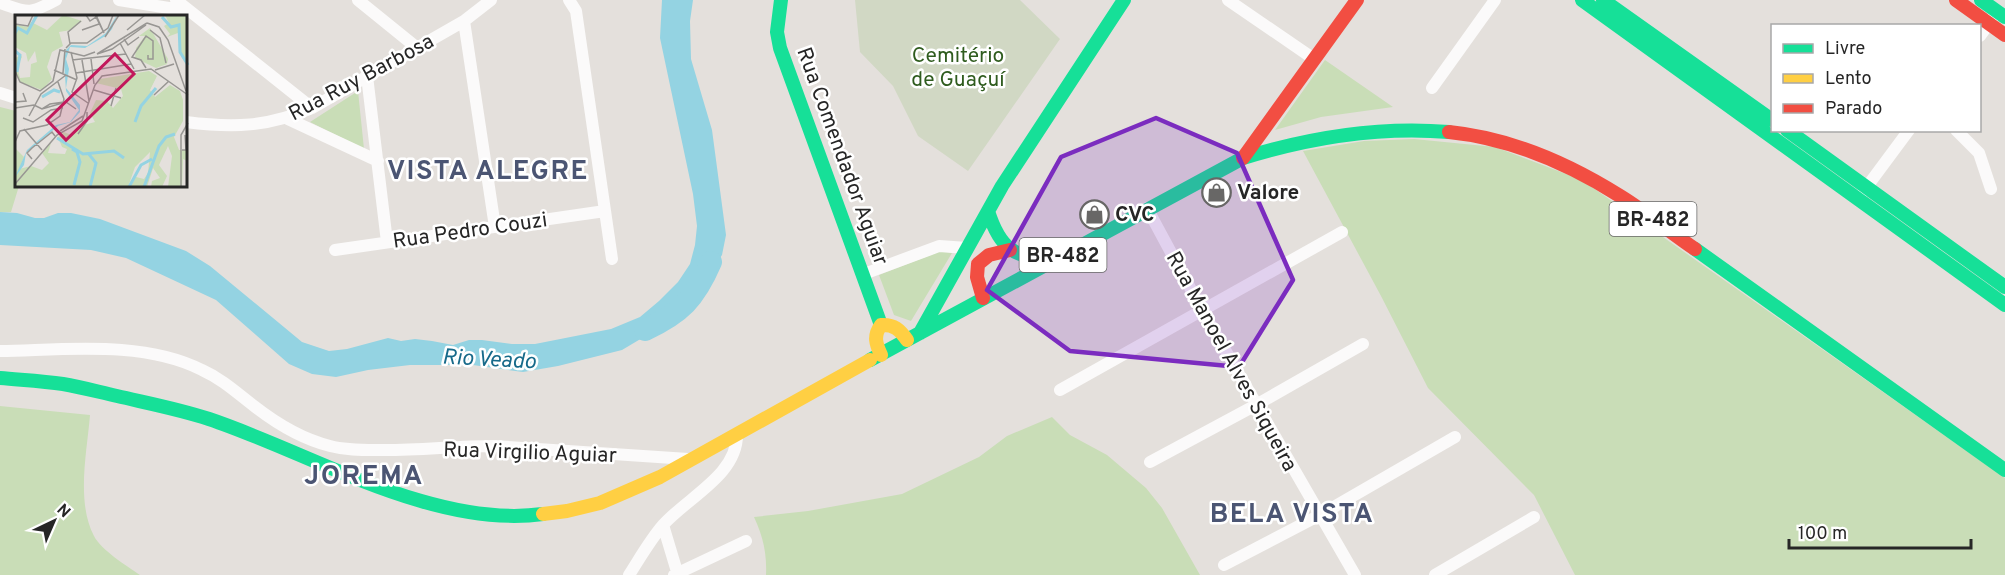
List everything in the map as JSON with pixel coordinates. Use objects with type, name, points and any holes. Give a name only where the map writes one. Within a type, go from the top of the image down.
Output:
[{"type":"main road","name":"Rua Comendador Aguiar","points":[[781,0],[777,32],[780,48],[881,325]]},
{"type":"main road","points":[[920,333],[1002,186],[1124,0]]},
{"type":"main road","points":[[1243,158],[1357,0]]},
{"type":"main road","points":[[1582,0],[1771,130]]},
{"type":"main road","points":[[1603,0],[1771,119]]},
{"type":"main road","points":[[1956,0],[2005,35]]},
{"type":"main road","points":[[1981,0],[2001,15]]},
{"type":"main road","name":"BR-482","points":[[0,378],[74,386],[209,419],[380,487],[434,504],[496,515],[529,516],[567,511],[600,503],[660,477],[1147,208],[1243,158],[1282,145],[1314,139],[1382,130],[1439,131],[1484,138],[1550,160],[1576,171],[1630,203],[2005,470]]},
{"type":"main road","points":[[1774,132],[2005,287]]},
{"type":"main road","points":[[1788,132],[2005,305]]},
{"type":"main road","points":[[988,211],[994,230],[1010,250],[1028,259],[1054,260]]},
{"type":"main road","points":[[983,298],[976,279],[976,267],[982,259],[988,256],[1010,250]]},
{"type":"main road","points":[[881,355],[875,338],[881,325],[898,328],[907,340]]},
{"type":"street","points":[[0,3],[25,12],[32,12],[56,0]]},
{"type":"street","points":[[118,0],[189,11]]},
{"type":"street","points":[[176,0],[312,108]]},
{"type":"street","points":[[358,0],[416,47]]},
{"type":"street","name":"Rua Ruy Barbosa","points":[[188,122],[235,126],[254,125],[288,118],[312,108],[464,21],[491,0]]},
{"type":"street","points":[[569,0],[576,11],[612,259]]},
{"type":"street","points":[[1228,0],[1314,59]]},
{"type":"street","points":[[1432,88],[1495,0]]},
{"type":"street","points":[[1981,35],[1989,24],[2001,15]]},
{"type":"street","points":[[464,21],[495,227]]},
{"type":"street","points":[[367,76],[387,242]]},
{"type":"street","points":[[0,93],[15,98]]},
{"type":"street","points":[[288,118],[378,161]]},
{"type":"street","points":[[1863,193],[1908,132]]},
{"type":"street","points":[[1958,132],[1979,153],[1991,189]]},
{"type":"street","name":"Rua Manoel Alves Siqueira","points":[[1147,208],[1202,310],[1355,575]]},
{"type":"street","name":"Rua Pedro Couzi","points":[[335,250],[605,211]]},
{"type":"street","points":[[1060,390],[1342,232]]},
{"type":"street","points":[[864,274],[939,246],[968,248]]},
{"type":"street","points":[[1150,462],[1363,344]]},
{"type":"street","name":"Rua Virgilio Aguiar","points":[[0,351],[88,348],[141,353],[185,363],[225,383],[256,408],[292,432],[346,449],[404,451],[494,446],[690,459]]},
{"type":"street","points":[[629,575],[663,525],[725,469],[735,452],[737,435]]},
{"type":"street","points":[[1224,565],[1320,515],[1455,437]]},
{"type":"street","points":[[1435,575],[1534,517]]},
{"type":"street","points":[[663,525],[676,574],[746,541]]},
{"type":"highlighted area","points":[[1156,118],[1237,153],[1293,280],[1239,367],[1070,351],[987,290],[1061,157]]},
{"type":"green space","name":"Cemitério de Guaçuí","points":[[855,0],[1020,0],[1060,39],[968,171],[918,136],[893,86],[860,52]]},
{"type":"green space","points":[[1325,60],[1393,107],[1321,117],[1275,130]]},
{"type":"green space","points":[[358,91],[364,149],[310,122]]},
{"type":"green space","points":[[0,107],[15,111],[15,188],[18,188],[11,212],[0,212]]},
{"type":"green space","points":[[1414,139],[1495,147],[1582,180],[2005,478],[2005,575],[1575,575],[1534,495],[1428,388],[1303,151],[1364,141]]},
{"type":"green space","points":[[941,251],[952,253],[911,321],[894,315],[879,275]]},
{"type":"green space","points":[[0,406],[90,415],[84,477],[85,508],[89,523],[102,547],[140,575],[0,575]]},
{"type":"green space","points":[[1052,417],[1070,435],[1107,455],[1146,488],[1162,508],[1200,575],[766,575],[764,545],[754,517],[808,511],[902,494],[979,457],[1007,436]]},
{"type":"water","points":[[662,0],[693,0],[690,21],[691,59],[712,130],[726,235],[722,255],[702,284],[659,328],[622,350],[523,372],[473,365],[410,365],[336,377],[312,374],[289,364],[216,300],[126,258],[91,250],[0,245],[0,212],[17,213],[35,218],[71,213],[100,219],[186,251],[210,266],[302,342],[329,351],[347,349],[388,338],[401,341],[415,339],[453,345],[469,340],[535,344],[611,329],[640,317],[678,282],[690,264],[695,245],[697,226],[693,194],[660,38]]},
{"type":"waterway","name":"Rio Veado","points":[[645,330],[686,304],[699,286],[711,262]]},
{"type":"traffic: fast","points":[[781,0],[777,32],[780,48],[881,325]]},
{"type":"traffic: fast","points":[[920,333],[1002,186],[1124,0]]},
{"type":"traffic: fast","points":[[1582,0],[2005,305]]},
{"type":"traffic: fast","points":[[1603,0],[1771,119]]},
{"type":"traffic: fast","points":[[1981,0],[2005,17]]},
{"type":"traffic: fast","points":[[870,360],[1243,158],[1294,144],[1345,135],[1396,131],[1449,132]]},
{"type":"traffic: fast","points":[[1790,132],[2005,287]]},
{"type":"traffic: fast","points":[[988,211],[998,234],[1010,249],[1028,257],[1054,260]]},
{"type":"traffic: fast","points":[[1695,249],[2005,470]]},
{"type":"traffic: fast","points":[[0,378],[70,385],[198,415],[248,433],[373,485],[459,510],[501,516],[543,514]]},
{"type":"traffic: slow","points":[[881,355],[876,340],[881,325],[896,328],[907,340]]},
{"type":"traffic: slow","points":[[543,514],[600,503],[660,477],[870,360]]},
{"type":"traffic: jam","points":[[1243,158],[1357,0]]},
{"type":"traffic: jam","points":[[1956,0],[2005,35]]},
{"type":"traffic: jam","points":[[1449,132],[1516,146],[1559,163],[1620,196],[1695,249]]},
{"type":"traffic: jam","points":[[983,298],[977,277],[978,264],[989,255],[1010,250]]},
{"type":"place","name":"Valore","points":[[1216,192]]},
{"type":"place","name":"CVC","points":[[1094,214]]},
{"type":"district","name":"VISTA ALEGRE","points":[[488,170]]},
{"type":"district","name":"JOREMA","points":[[364,475]]},
{"type":"district","name":"BELA VISTA","points":[[1292,513]]}]
